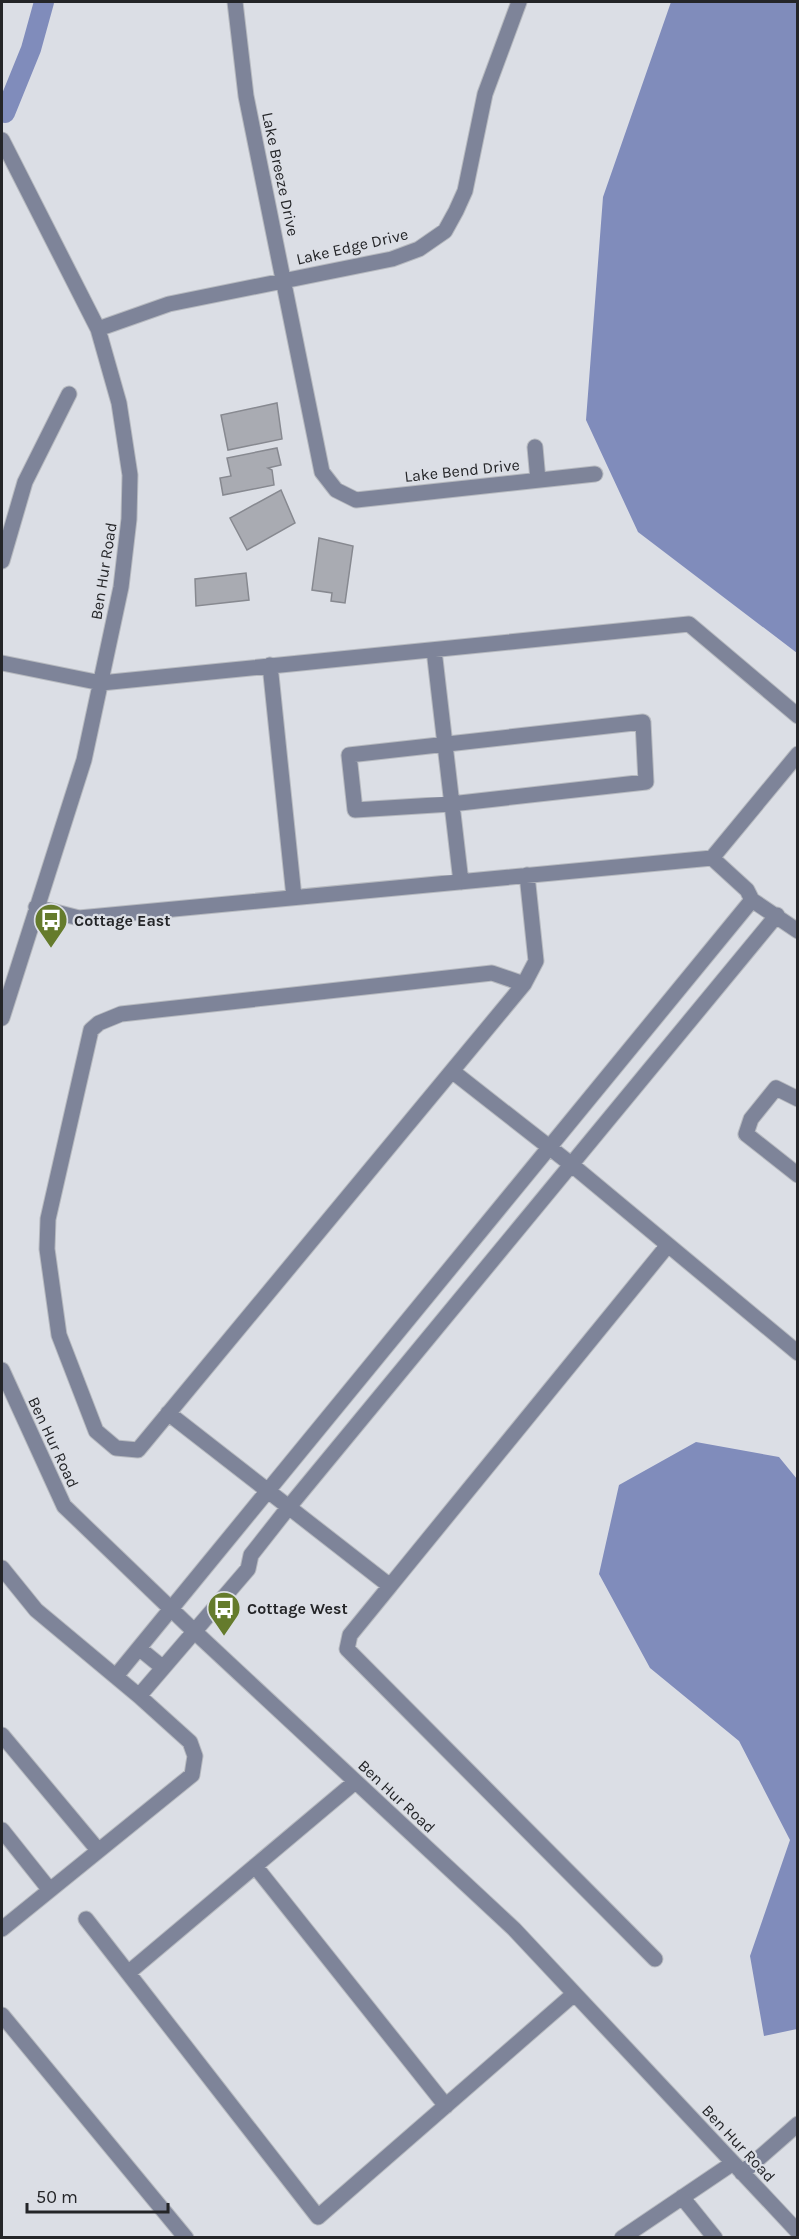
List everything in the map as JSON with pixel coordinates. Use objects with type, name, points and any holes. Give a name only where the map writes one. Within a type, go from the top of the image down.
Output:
[{"type":"street","name":"Lake Breeze Drive","points":[[235,2],[246,96],[322,472],[336,490]]},
{"type":"street","name":"Lake Edge Drive","points":[[98,329],[170,304],[284,279],[392,259],[419,249],[445,231],[465,191],[485,94],[519,2]]},
{"type":"street","name":"Ben Hur Road","points":[[2,140],[98,329],[119,403],[130,475],[129,519],[121,587],[84,760],[2,1018]]},
{"type":"street","points":[[2,561],[26,482],[69,394]]},
{"type":"street","points":[[535,447],[538,480]]},
{"type":"street","name":"Lake Bend Drive","points":[[336,490],[356,500],[595,474]]},
{"type":"street","points":[[2,663],[101,683],[689,624],[798,716]]},
{"type":"street","points":[[434,650],[461,882]]},
{"type":"street","points":[[270,665],[294,897]]},
{"type":"street","points":[[643,722],[646,782],[451,804],[355,810],[349,755],[643,722]]},
{"type":"street","points":[[36,907],[79,918],[712,858],[798,754]]},
{"type":"street","points":[[712,858],[747,890],[752,900],[798,931]]},
{"type":"street","points":[[524,984],[492,973],[481,974],[122,1014],[99,1023],[90,1030],[48,1219],[47,1249],[59,1335],[96,1431],[116,1449],[138,1450],[524,984],[536,961],[527,875]]},
{"type":"street","points":[[116,1676],[548,1146],[752,900]]},
{"type":"street","points":[[139,1696],[248,1569],[251,1555],[288,1508],[777,915]]},
{"type":"street","points":[[452,1071],[572,1165],[798,1353]]},
{"type":"street","points":[[798,1099],[776,1088],[751,1119],[746,1134],[798,1175]]},
{"type":"street","points":[[655,1959],[347,1649],[350,1635],[668,1245]]},
{"type":"street","name":"Ben Hur Road","points":[[2,1371],[64,1506],[170,1609],[514,1929],[798,2232]]},
{"type":"street","points":[[168,1413],[390,1586]]},
{"type":"street","points":[[2,1568],[36,1610],[88,1656],[139,1696],[190,1743],[195,1755],[192,1775],[2,1929]]},
{"type":"street","points":[[140,1648],[162,1667]]},
{"type":"street","points":[[2,1735],[98,1850]]},
{"type":"street","points":[[128,1973],[355,1782]]},
{"type":"street","points":[[2,1830],[49,1889]]},
{"type":"street","points":[[255,1866],[446,2106]]},
{"type":"street","points":[[86,1919],[318,2217],[574,1994]]},
{"type":"street","points":[[2,2015],[186,2238]]},
{"type":"street","points":[[622,2238],[682,2197],[738,2168],[798,2124]]},
{"type":"street","points":[[682,2197],[715,2238]]},
{"type":"water","points":[[671,2],[797,2],[797,653],[638,532],[586,420],[603,197]]},
{"type":"water","points":[[696,1442],[779,1457],[797,1479],[797,2029],[764,2036],[750,1956],[790,1840],[739,1741],[650,1668],[599,1574],[619,1485]]},
{"type":"building","points":[[277,403],[282,439],[228,450],[221,415]]},
{"type":"building","points":[[277,448],[281,465],[268,468],[272,470],[274,485],[223,495],[220,478],[231,476],[227,458]]},
{"type":"building","points":[[281,490],[295,523],[247,550],[230,518]]},
{"type":"building","points":[[319,538],[353,546],[345,603],[331,601],[332,593],[312,590]]},
{"type":"building","points":[[246,573],[249,600],[196,606],[195,579]]},
{"type":"waterway","points":[[5,113],[31,49],[44,2]]},
{"type":"place","name":"Cottage East","points":[[51,949]]},
{"type":"place","name":"Cottage West","points":[[224,1637]]}]
